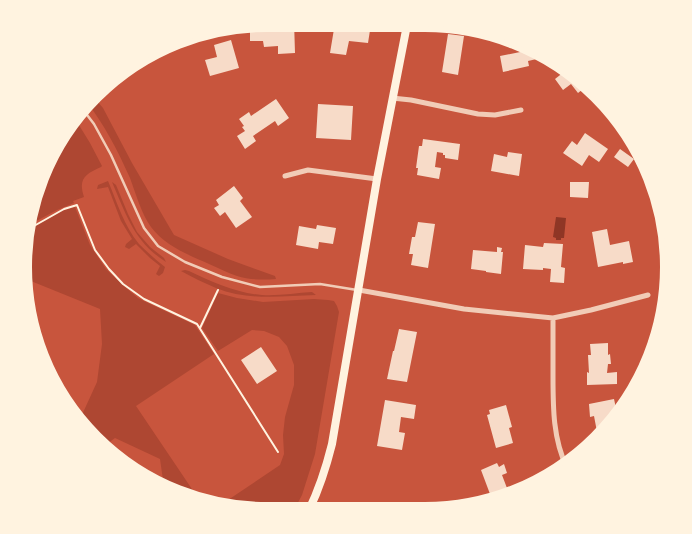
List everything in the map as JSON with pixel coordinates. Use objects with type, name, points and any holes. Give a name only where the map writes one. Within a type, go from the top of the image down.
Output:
[{"type":"main road","points":[[312,505],[325,471],[332,444],[377,179],[405,29]]},
{"type":"street","points":[[392,98],[411,100],[478,114],[495,115],[521,110]]},
{"type":"street","points":[[285,176],[308,170],[377,179]]},
{"type":"street","points":[[358,290],[464,309],[553,318],[648,295]]},
{"type":"street","points":[[553,318],[553,410],[556,434],[564,460]]},
{"type":"lane","points":[[86,113],[94,124],[111,155],[144,228],[158,246],[185,262],[222,278],[260,287],[320,284],[358,290]]},
{"type":"path","points":[[32,226],[64,209],[77,205],[95,250],[123,284],[144,299],[197,324],[278,452]]},
{"type":"path","points":[[200,328],[218,290]]},
{"type":"shaded area","points":[[97,101],[103,108],[132,163],[174,235],[228,259],[275,276],[276,279],[251,279],[234,275],[193,257],[163,240],[144,216],[130,178],[116,148],[91,107]]},
{"type":"shaded area","points":[[78,123],[102,166],[84,178],[82,191],[84,197],[33,223],[41,190],[53,162]]},
{"type":"shaded area","points":[[108,181],[129,230],[139,244],[165,267],[163,273],[159,276],[156,274],[160,266],[136,244],[129,249],[125,247],[132,239],[121,221],[108,187],[97,189],[98,185]]},
{"type":"shaded area","points":[[112,182],[116,185],[137,232],[166,262],[146,246],[132,226]]},
{"type":"shaded area","points":[[75,207],[90,245],[106,269],[125,287],[138,298],[195,325],[214,354],[136,406],[196,494],[163,482],[160,459],[115,438],[107,443],[81,416],[97,382],[102,344],[100,309],[29,280],[29,251],[32,228],[62,211]]},
{"type":"shaded area","points":[[556,217],[566,218],[564,238],[561,238],[561,240],[556,240],[553,237]]},
{"type":"shaded area","points":[[185,270],[224,286],[252,294],[275,295],[312,292],[316,295],[265,297],[240,295],[216,288],[181,271]]},
{"type":"shaded area","points":[[218,293],[263,302],[328,300],[334,301],[337,306],[339,312],[315,454],[302,495],[297,505],[251,505],[226,502],[280,465],[284,454],[283,435],[285,417],[294,385],[294,365],[287,346],[279,337],[264,331],[252,330],[218,351],[202,328]]},
{"type":"building","points":[[250,29],[294,29],[295,53],[278,54],[278,46],[264,47],[263,41],[250,41]]},
{"type":"building","points":[[334,29],[370,29],[368,43],[349,41],[346,55],[330,53]]},
{"type":"building","points":[[448,34],[464,36],[458,75],[442,72]]},
{"type":"building","points":[[231,40],[239,68],[210,76],[205,60],[217,57],[214,45]]},
{"type":"building","points":[[525,51],[539,58],[528,61],[529,66],[503,72],[500,56]]},
{"type":"building","points":[[563,73],[583,89],[578,93],[571,84],[563,90],[555,79]]},
{"type":"building","points":[[276,99],[289,118],[278,126],[275,121],[253,136],[256,141],[245,149],[237,136],[245,131],[239,119],[249,112],[251,116]]},
{"type":"building","points":[[318,104],[353,106],[351,140],[316,138]]},
{"type":"building","points":[[585,133],[608,149],[599,162],[589,155],[582,166],[563,153],[572,141],[577,145]]},
{"type":"building","points":[[423,139],[460,144],[458,160],[445,158],[443,153],[437,152],[435,167],[441,168],[439,179],[417,175],[419,146],[422,146]]},
{"type":"building","points":[[620,149],[634,159],[628,167],[614,157]]},
{"type":"building","points":[[508,152],[522,154],[519,176],[491,171],[494,154],[507,157]]},
{"type":"building","points":[[570,182],[589,182],[588,198],[570,197]]},
{"type":"building","points":[[234,186],[243,198],[240,201],[252,217],[236,228],[225,212],[220,216],[214,208],[219,205],[216,200]]},
{"type":"building","points":[[418,222],[435,224],[428,268],[411,265],[413,254],[409,254],[412,237],[415,237]]},
{"type":"building","points":[[317,225],[336,228],[333,244],[319,242],[318,249],[296,245],[299,226],[316,229]]},
{"type":"building","points":[[607,229],[610,245],[629,241],[633,262],[598,267],[592,232]]},
{"type":"building","points":[[544,243],[563,244],[561,267],[565,268],[564,283],[550,282],[551,269],[523,269],[525,245],[543,247]]},
{"type":"building","points":[[497,247],[502,248],[501,252],[503,252],[501,274],[471,269],[473,250],[497,252]]},
{"type":"building","points":[[399,329],[417,332],[407,382],[387,379]]},
{"type":"building","points":[[608,343],[608,355],[610,354],[611,364],[608,364],[607,373],[617,372],[617,384],[587,385],[587,372],[589,373],[588,355],[591,355],[590,344]]},
{"type":"building","points":[[261,347],[277,371],[257,384],[241,360]]},
{"type":"building","points":[[614,399],[616,409],[597,431],[594,416],[590,417],[589,404]]},
{"type":"building","points":[[385,400],[416,405],[414,419],[401,417],[399,432],[405,433],[402,450],[377,446]]},
{"type":"building","points":[[506,405],[512,427],[509,428],[513,443],[496,448],[487,415],[490,414],[489,410]]},
{"type":"building","points":[[497,463],[499,467],[504,464],[507,473],[502,475],[508,490],[491,496],[481,470]]}]
